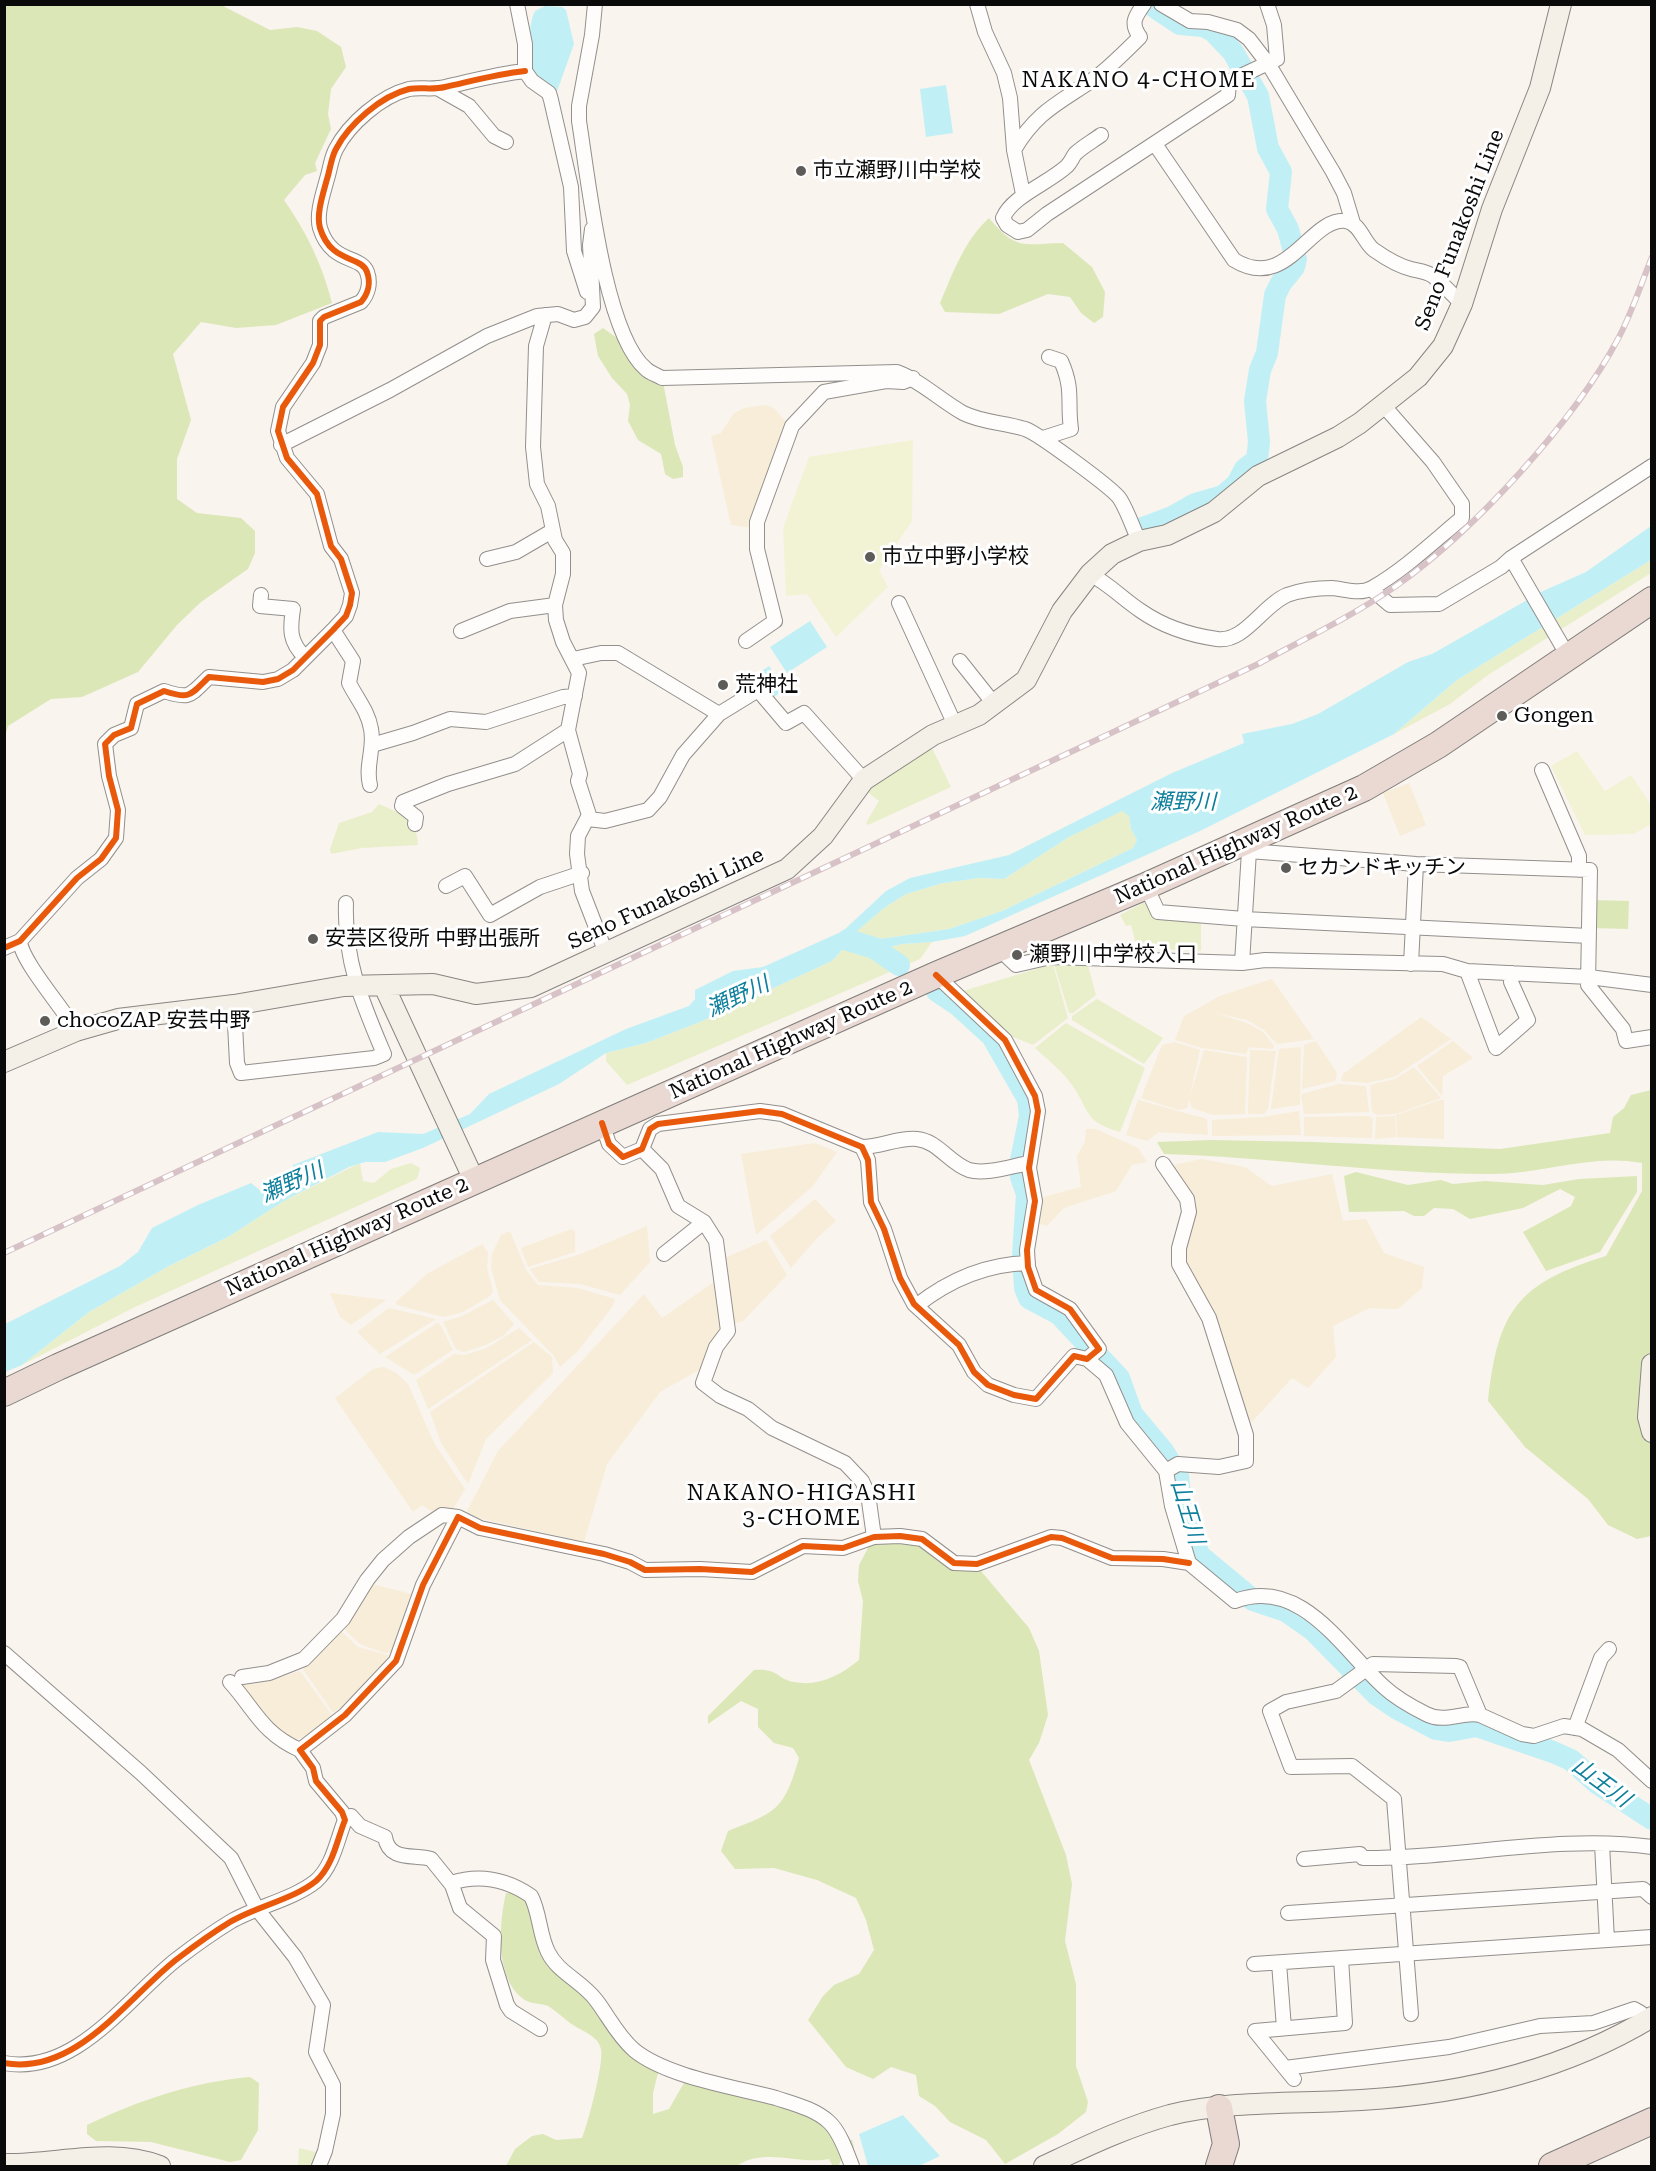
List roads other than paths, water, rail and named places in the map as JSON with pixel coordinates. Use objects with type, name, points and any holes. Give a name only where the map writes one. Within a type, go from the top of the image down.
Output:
[{"type":"highway","name":"National Highway Route 2","points":[[4,1394],[58,1366],[936,975],[1247,846],[1382,778],[1438,745],[1563,647],[1652,600]]},
{"type":"highway","points":[[1219,2166],[1235,2107]]},
{"type":"highway","points":[[1552,2166],[1652,2121]]},
{"type":"main road","name":"Seno Funakoshi Line","points":[[4,1062],[76,1031],[118,1019],[234,1005],[356,986],[433,984],[476,994],[531,987],[787,869],[823,836],[864,780],[933,735],[979,715],[1026,680],[1062,611],[1090,574],[1112,554],[1139,541],[1167,535],[1214,512],[1258,476],[1338,437],[1384,406],[1418,377],[1443,346],[1462,304],[1492,209],[1549,59],[1561,4]]},
{"type":"main road","points":[[384,986],[474,1180]]},
{"type":"main road","points":[[1652,1364],[1648,1418],[1652,1432]]},
{"type":"main road","points":[[1044,2166],[1126,2129],[1172,2115],[1235,2107],[1363,2100],[1474,2087],[1566,2060],[1629,2031],[1646,2015]]},
{"type":"main road","points":[[4,2164],[100,2156],[138,2160],[160,2166]]},
{"type":"street","points":[[517,4],[525,44],[525,71],[532,81],[549,93],[551,100],[571,187],[574,250],[585,289],[592,299]]},
{"type":"street","points":[[595,4],[592,35],[579,106],[594,218],[609,294],[624,336],[646,370],[663,378],[897,372],[914,378],[928,391],[964,413],[989,423],[1023,428],[1043,438],[1060,454],[1106,484],[1120,498],[1139,541]]},
{"type":"street","points":[[977,4],[985,32],[1004,73],[1010,98],[1014,150],[1023,194]]},
{"type":"street","points":[[1014,150],[1028,127],[1042,114],[1056,102],[1102,73],[1140,37],[1134,28],[1134,18],[1144,4]]},
{"type":"street","points":[[1161,4],[1190,21],[1208,22],[1237,30],[1249,39],[1269,65],[1333,172],[1344,193],[1353,223],[1372,249],[1409,268],[1432,275],[1462,304]]},
{"type":"street","points":[[1101,135],[1074,155],[1069,164],[1036,190],[1023,194],[1003,218],[1007,225],[1018,232],[1027,230],[1047,214],[1228,95],[1229,82],[1269,65],[1277,59],[1278,49],[1267,4]]},
{"type":"street","points":[[4,948],[20,941],[77,878],[101,859],[116,838],[118,810],[109,776],[105,744],[114,735],[131,728],[137,704],[164,691],[184,697],[190,696],[209,677],[263,682],[278,679],[293,670],[346,616],[352,593],[341,559],[331,546],[317,494],[308,480],[290,463],[281,445],[278,431],[282,407],[300,386],[314,363],[320,345],[320,321],[324,317],[361,302],[369,286],[367,270],[359,263],[336,255],[326,242],[319,226],[321,206],[335,150],[347,132],[392,96],[411,89],[437,88],[495,74],[525,71]]},
{"type":"street","points":[[437,88],[469,106],[494,136],[506,142]]},
{"type":"street","points":[[1155,144],[1234,260],[1247,268],[1262,269],[1278,265],[1332,223],[1344,221],[1353,223]]},
{"type":"street","points":[[281,445],[390,390],[487,336],[545,315],[558,314],[581,320],[590,312],[592,299],[590,245],[594,218]]},
{"type":"street","points":[[545,315],[536,346],[533,447],[537,484],[548,506],[552,531],[563,553],[562,574],[555,604],[556,620],[579,673],[568,730],[588,819],[578,836],[576,847],[582,873],[582,891],[606,953]]},
{"type":"street","points":[[1043,438],[1071,429],[1069,414],[1071,394],[1067,375],[1061,361],[1049,357]]},
{"type":"street","points":[[746,641],[775,621],[757,549],[757,522],[792,426],[824,392],[886,381],[903,382],[914,378]]},
{"type":"street","points":[[1090,574],[1107,583],[1138,610],[1167,627],[1220,640],[1232,638],[1245,630],[1272,603],[1296,592],[1319,589],[1362,592],[1371,589],[1411,561],[1462,518],[1462,504],[1433,462],[1384,406]]},
{"type":"street","points":[[1371,589],[1390,605],[1439,604],[1501,567],[1511,558],[1652,466]]},
{"type":"street","points":[[487,559],[516,552],[552,531]]},
{"type":"street","points":[[1511,558],[1563,647]]},
{"type":"street","points":[[261,595],[261,606],[293,609],[290,632],[293,643],[305,657]]},
{"type":"street","points":[[899,603],[955,725]]},
{"type":"street","points":[[461,631],[510,611],[555,604]]},
{"type":"street","points":[[333,630],[353,661],[349,683],[365,710],[372,730],[372,745],[369,753],[370,785]]},
{"type":"street","points":[[573,659],[601,653],[618,653],[719,714]]},
{"type":"street","points":[[960,661],[995,705]]},
{"type":"street","points":[[588,819],[605,821],[648,810],[660,797],[683,755],[719,714],[758,690],[786,723],[804,713],[864,780]]},
{"type":"street","points":[[372,745],[414,733],[450,718],[486,722],[563,697],[575,696]]},
{"type":"street","points":[[415,824],[416,818],[402,806],[403,802],[448,784],[515,764],[568,730]]},
{"type":"street","points":[[1542,770],[1579,856],[1579,870]]},
{"type":"street","points":[[1242,963],[1247,846],[1416,864],[1590,870],[1588,985],[1623,1029],[1626,1041],[1652,1037]]},
{"type":"street","points":[[1411,964],[1416,864]]},
{"type":"street","points":[[446,886],[465,876],[490,915],[540,887],[582,873]]},
{"type":"street","points":[[1146,886],[1158,912],[1244,919],[1589,936]]},
{"type":"street","points":[[234,1005],[237,1063],[241,1073],[374,1058],[384,1054],[356,986],[345,922],[345,903]]},
{"type":"street","points":[[20,941],[20,950],[29,967],[39,976],[76,1031]]},
{"type":"street","points":[[999,949],[1016,965],[1051,957],[1242,963],[1265,960],[1443,964],[1467,971],[1589,977],[1651,988]]},
{"type":"street","points":[[1467,971],[1496,1048],[1528,1020],[1511,982],[1512,973]]},
{"type":"street","points":[[936,975],[1005,1040],[1035,1096],[1036,1125],[1025,1164],[1035,1201],[1024,1264],[1036,1290],[1070,1308],[1091,1356],[1106,1376],[1127,1423],[1170,1468],[1179,1534],[1189,1563]]},
{"type":"street","points":[[602,1124],[609,1144],[623,1157],[642,1149],[650,1129],[658,1124],[759,1111],[782,1114],[862,1147],[889,1144],[901,1139],[930,1142],[949,1159],[971,1171],[1025,1164]]},
{"type":"street","points":[[862,1147],[868,1160],[871,1202],[884,1228],[900,1278],[916,1306],[959,1345],[974,1372],[981,1379],[1006,1392],[1036,1399],[1074,1356],[1091,1356]]},
{"type":"street","points":[[642,1149],[662,1169],[678,1206],[704,1222],[719,1250],[728,1331],[716,1347],[703,1383],[720,1396],[748,1409],[772,1428],[845,1463],[862,1481],[868,1494],[874,1537]]},
{"type":"street","points":[[1163,1164],[1187,1199],[1189,1212],[1179,1248],[1179,1264],[1209,1318],[1246,1435],[1246,1461],[1219,1467],[1170,1468]]},
{"type":"street","points":[[664,1254],[704,1222]]},
{"type":"street","points":[[916,1306],[937,1290],[970,1273],[991,1266],[1024,1264]]},
{"type":"street","points":[[345,1820],[336,1804],[316,1781],[313,1768],[300,1750],[271,1734],[236,1680],[269,1673],[304,1659],[343,1619],[367,1580],[383,1560],[409,1537],[442,1515],[458,1518],[480,1528],[604,1554],[645,1570],[700,1569],[752,1572],[803,1546],[843,1548],[874,1537],[911,1536],[922,1539],[954,1563],[976,1564],[1051,1537],[1062,1538],[1112,1558],[1163,1559],[1189,1563],[1235,1601],[1250,1595],[1290,1601],[1333,1633],[1363,1671],[1390,1692],[1427,1715],[1445,1718],[1480,1715],[1522,1734],[1534,1736],[1564,1726],[1582,1729],[1618,1750],[1652,1782]]},
{"type":"street","points":[[300,1750],[345,1715],[396,1661],[423,1585],[458,1518]]},
{"type":"street","points":[[1575,1728],[1601,1658],[1609,1649]]},
{"type":"street","points":[[4,1653],[141,1773],[231,1858],[257,1909],[295,1957],[322,2006],[316,2052],[333,2085],[333,2114],[325,2151],[319,2166]]},
{"type":"street","points":[[1411,2014],[1394,1799],[1352,1766],[1291,1767],[1270,1712],[1286,1702],[1336,1691],[1363,1671],[1382,1664],[1460,1667],[1480,1715]]},
{"type":"street","points":[[4,2063],[33,2065],[72,2049],[91,2036],[177,1959],[231,1922],[317,1880],[334,1853],[345,1820],[351,1816],[360,1826],[385,1837],[386,1843],[402,1857],[431,1859],[457,1893],[460,1908],[494,1936],[493,1960],[507,2005],[511,2011],[540,2029]]},
{"type":"street","points":[[1602,1844],[1608,1940]]},
{"type":"street","points":[[1304,1859],[1360,1854],[1363,1858],[1399,1858],[1602,1844],[1652,1847]]},
{"type":"street","points":[[451,1883],[466,1878],[485,1877],[531,1896],[540,1932],[549,1954],[562,1971],[596,1999],[613,2028],[633,2049],[703,2080],[741,2088],[809,2110],[831,2123],[852,2166]]},
{"type":"street","points":[[1288,1913],[1643,1889],[1652,1897]]},
{"type":"street","points":[[1254,1964],[1652,1937]]},
{"type":"street","points":[[1294,2079],[1255,2031],[1345,2023],[1341,1958]]},
{"type":"street","points":[[1279,1963],[1284,2028]]},
{"type":"street","points":[[1285,2068],[1449,2047],[1540,2026],[1593,2023],[1634,2009],[1646,2015]]},
{"type":"water","points":[[545,6],[562,7],[566,10],[574,44],[556,94],[529,71],[530,32],[533,17],[535,11]]},
{"type":"water","points":[[946,85],[953,133],[926,137],[920,89]]},
{"type":"water","name":"瀬野川","points":[[1651,526],[1651,560],[1457,680],[1394,734],[1200,831],[965,936],[870,951],[855,948],[842,950],[832,961],[700,1022],[646,1043],[606,1053],[559,1084],[423,1148],[385,1162],[365,1162],[349,1167],[284,1201],[228,1237],[167,1267],[89,1312],[22,1365],[5,1372],[5,1324],[120,1266],[138,1252],[152,1228],[198,1205],[251,1183],[262,1192],[287,1183],[293,1175],[293,1165],[378,1132],[423,1134],[470,1114],[489,1094],[626,1029],[689,1006],[695,999],[695,990],[733,971],[763,967],[843,931],[886,891],[910,878],[1009,855],[1172,773],[1244,743],[1242,734],[1292,724],[1318,714],[1408,662],[1432,654],[1543,591],[1586,572]],"holes":[[[1122,811],[1129,816],[1131,829],[1137,840],[1133,848],[1002,911],[949,929],[887,938],[858,940],[850,937],[884,908],[906,894],[943,883],[980,878],[1004,879],[1069,837]]]},
{"type":"water","points":[[810,621],[827,647],[787,673],[770,647]]},
{"type":"water","points":[[769,666],[785,690],[772,698],[756,675]]},
{"type":"water","points":[[903,2115],[940,2156],[919,2166],[868,2166],[859,2134]]},
{"type":"waterway","points":[[1140,529],[1172,517],[1195,504],[1223,496],[1237,484],[1245,469],[1257,460],[1259,442],[1255,401],[1260,370],[1267,353],[1275,295],[1294,267],[1296,259],[1288,229],[1277,209],[1281,172],[1268,148],[1258,96],[1233,52],[1213,31],[1203,26],[1180,24],[1150,4]]},
{"type":"waterway","name":"山王川","points":[[848,940],[874,948],[899,965]]},
{"type":"waterway","name":"山王川","points":[[937,991],[958,1005],[992,1036],[1028,1099],[1030,1116],[1021,1160],[1021,1177],[1027,1194],[1023,1255],[1025,1288],[1029,1298],[1059,1314],[1119,1378],[1132,1414],[1163,1451],[1178,1475],[1181,1503],[1190,1536],[1200,1556],[1253,1600],[1286,1611],[1313,1630],[1377,1695],[1396,1708],[1436,1729],[1449,1731],[1477,1726],[1553,1752],[1571,1760],[1597,1783],[1652,1819]]},
{"type":"railway","points":[[4,1253],[1258,664],[1363,607],[1396,586],[1458,536],[1550,438],[1577,404],[1619,337],[1652,257]]},
{"type":"place","name":"市立瀬野川中学校","points":[[801,171]]},
{"type":"place","name":"市立中野小学校","points":[[870,557]]},
{"type":"place","name":"荒神社","points":[[723,685]]},
{"type":"place","name":"Gongen","points":[[1502,716]]},
{"type":"place","name":"セカンドキッチン","points":[[1286,868]]},
{"type":"place","name":"安芸区役所 中野出張所","points":[[313,939]]},
{"type":"place","name":"瀬野川中学校入口","points":[[1017,955]]},
{"type":"place","name":"chocoZAP 安芸中野","points":[[45,1021]]},
{"type":"district","name":"NAKANO 4-CHOME","points":[[1139,81]]},
{"type":"district","name":"NAKANO-HIGASHI 3-CHOME","points":[[802,1506]]}]
